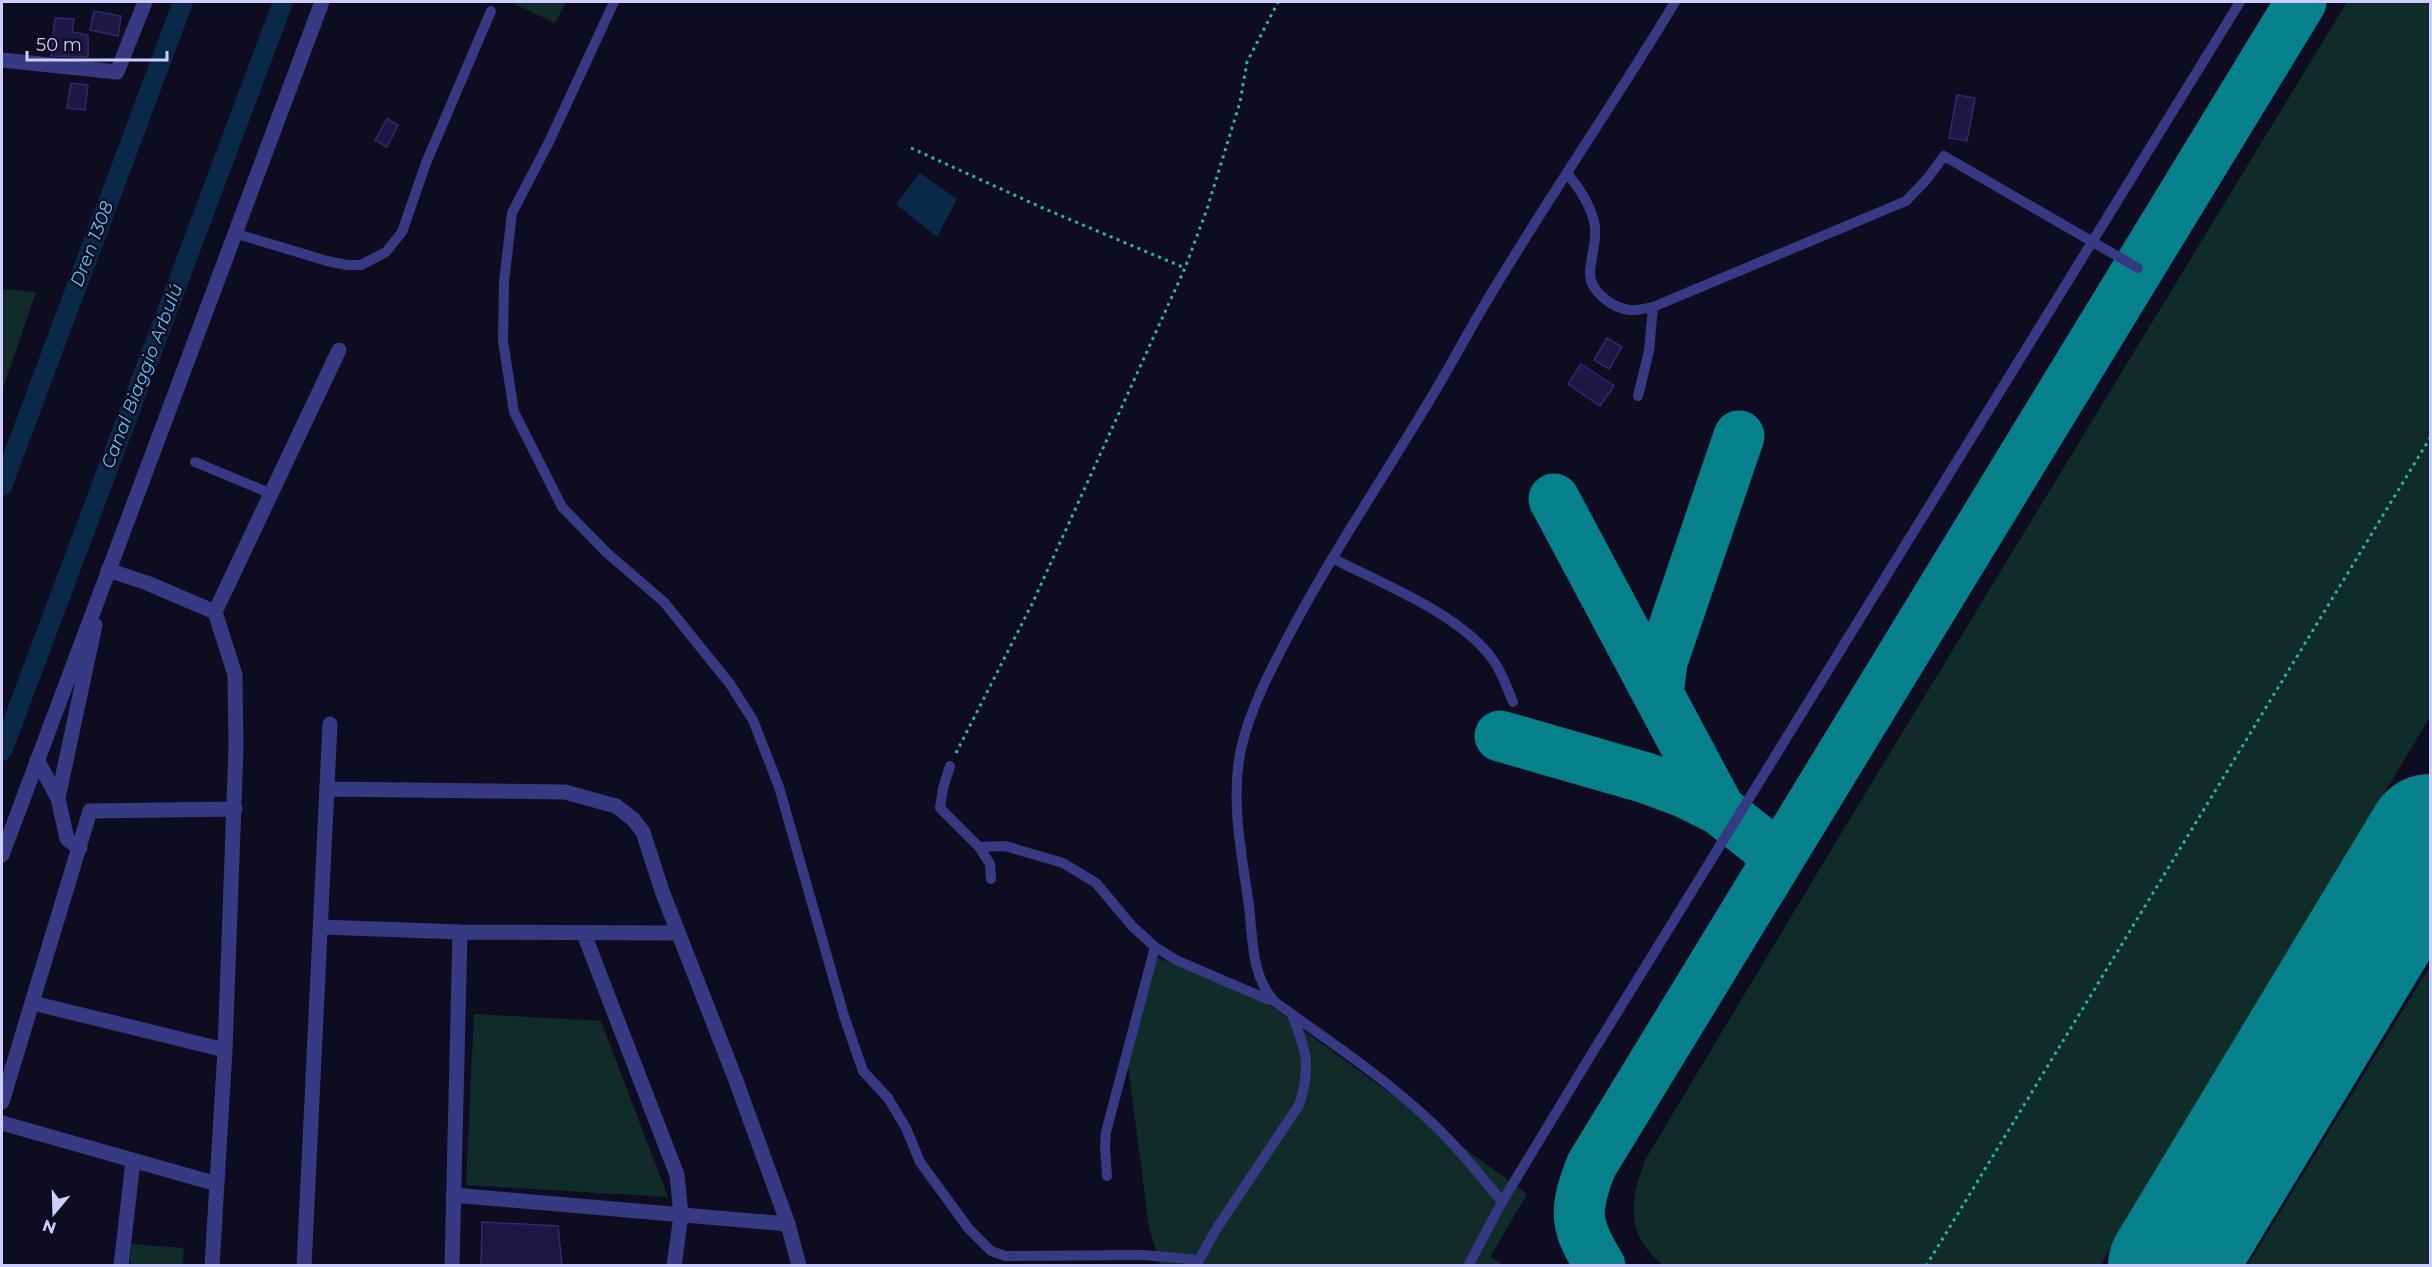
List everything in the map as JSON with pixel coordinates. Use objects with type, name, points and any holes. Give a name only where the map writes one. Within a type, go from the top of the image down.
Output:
[{"type":"street","points":[[2,60],[117,72],[145,2]]},
{"type":"street","points":[[2,855],[322,2]]},
{"type":"street","points":[[212,1266],[225,1050],[235,810],[235,675],[215,612],[339,350]]},
{"type":"street","points":[[108,570],[147,583],[215,612]]},
{"type":"street","points":[[58,798],[93,640],[99,595]]},
{"type":"street","points":[[304,1266],[330,724]]},
{"type":"street","points":[[37,760],[58,798],[68,839],[80,848]]},
{"type":"street","points":[[327,789],[565,792],[616,806],[633,819],[643,832],[662,891],[735,1078],[788,1224],[799,1266]]},
{"type":"street","points":[[2,1102],[90,811],[235,810]]},
{"type":"street","points":[[321,927],[460,932],[678,933]]},
{"type":"street","points":[[452,1266],[460,932]]},
{"type":"street","points":[[584,934],[677,1175],[681,1215],[674,1266]]},
{"type":"street","points":[[33,1003],[225,1050]]},
{"type":"street","points":[[2,1124],[217,1184]]},
{"type":"street","points":[[121,1266],[133,1161]]},
{"type":"street","points":[[453,1195],[788,1224]]},
{"type":"lane","points":[[614,2],[549,142],[512,213],[504,282],[503,341],[513,412],[562,507],[607,554],[664,602],[730,684],[753,720],[778,787],[862,1071],[888,1098],[906,1128],[920,1162],[969,1229],[991,1251],[1005,1256],[1144,1255],[1197,1263],[1217,1228],[1299,1105],[1307,1082],[1306,1058],[1302,1038],[1292,1015]]},
{"type":"lane","points":[[1502,1202],[1462,1153],[1428,1119],[1371,1070],[1292,1015],[1264,990],[1257,970],[1242,857],[1237,770],[1241,747],[1263,683],[1332,558],[1422,414],[1493,290],[1674,2]]},
{"type":"lane","points":[[1468,1266],[1502,1202],[2240,2]]},
{"type":"lane","points":[[234,233],[347,265],[361,265],[387,252],[402,232],[426,163],[491,11]]},
{"type":"lane","points":[[1567,173],[1583,194],[1594,220],[1595,233],[1589,274],[1593,288],[1610,303],[1630,310],[1653,307],[1906,201],[1928,180],[1944,156],[2138,268]]},
{"type":"lane","points":[[1638,396],[1649,351],[1653,307]]},
{"type":"lane","points":[[195,462],[272,494]]},
{"type":"lane","points":[[1332,558],[1437,612],[1462,628],[1494,661],[1513,702]]},
{"type":"lane","points":[[950,765],[940,808],[979,847],[990,864],[991,879]]},
{"type":"lane","points":[[979,847],[1005,846],[1064,863],[1096,884],[1132,926],[1155,947],[1176,960],[1275,1002]]},
{"type":"lane","points":[[1107,1176],[1106,1132],[1155,947]]},
{"type":"path","points":[[950,765],[1033,602],[1185,268],[1207,209],[1240,102],[1247,62],[1278,2]]},
{"type":"path","points":[[911,148],[1045,209],[1185,268]]},
{"type":"path","points":[[1926,1266],[2430,438]]},
{"type":"green space","points":[[510,2],[566,2],[555,23]]},
{"type":"green space","points":[[2347,2],[2430,2],[2430,717],[2100,1265],[1663,1265],[1642,1242],[1634,1217],[1636,1190],[1645,1160]]},
{"type":"green space","points":[[2,289],[36,292],[2,391]]},
{"type":"green space","points":[[1154,956],[1268,1004],[1527,1194],[1490,1257],[1503,1265],[1160,1265],[1149,1227],[1127,1058]]},
{"type":"green space","points":[[2430,966],[2430,1265],[2248,1265]]},
{"type":"green space","points":[[474,1014],[601,1021],[668,1197],[466,1185]]},
{"type":"green space","points":[[131,1244],[184,1248],[183,1265],[130,1265]]},
{"type":"water","points":[[920,173],[957,199],[937,237],[896,204]]},
{"type":"building","points":[[94,11],[121,16],[118,36],[90,30]]},
{"type":"building","points":[[55,18],[74,19],[72,32],[88,35],[88,57],[51,56]]},
{"type":"building","points":[[71,83],[88,85],[85,110],[67,108]]},
{"type":"building","points":[[1957,95],[1975,98],[1967,141],[1949,138]]},
{"type":"building","points":[[387,119],[398,125],[387,147],[375,140]]},
{"type":"building","points":[[1607,338],[1622,347],[1609,369],[1594,360]]},
{"type":"building","points":[[1581,364],[1614,386],[1600,406],[1568,384]]},
{"type":"building","points":[[482,1222],[558,1226],[562,1266],[481,1266]]},
{"type":"waterway","name":"Dren 1308","points":[[2,486],[183,2]]},
{"type":"waterway","name":"Canal Biaggio Arbulú","points":[[2,751],[283,2]]},
{"type":"taxiway","points":[[1600,1266],[1585,1239],[1579,1217],[1585,1181],[1591,1166],[2301,2]]},
{"type":"taxiway","points":[[1658,694],[1662,662],[1739,436]]},
{"type":"taxiway","points":[[1554,499],[1720,810]]},
{"type":"taxiway","points":[[1500,736],[1646,778],[1684,792],[1720,810],[1779,857]]},
{"type":"runway","points":[[2171,1266],[2430,837]]}]
